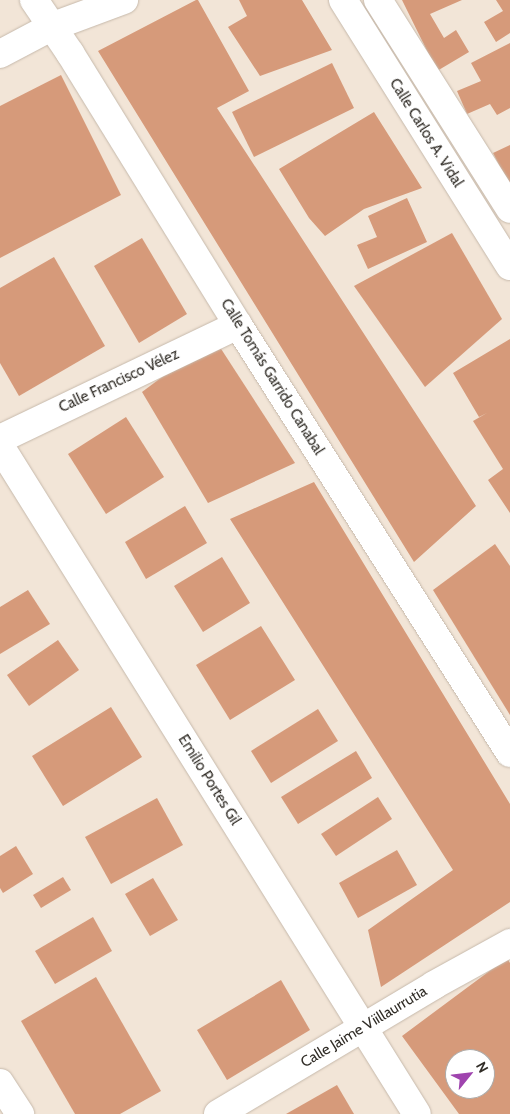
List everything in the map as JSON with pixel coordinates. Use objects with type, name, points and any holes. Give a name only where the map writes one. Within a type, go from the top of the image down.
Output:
[{"type":"street","name":"Calle Tomás Garrido Canabal","points":[[34,0],[70,53],[238,325],[510,753]]},
{"type":"street","points":[[0,54],[51,27],[124,0]]},
{"type":"street","name":"Calle Carlos A. Vidal","points":[[343,0],[510,266]]},
{"type":"street","name":"Calle Carlos A. Vidal","points":[[378,0],[510,209]]},
{"type":"street","name":"Calle Francisco Vélez","points":[[0,439],[238,325]]},
{"type":"street","name":"Emilio Portes Gil","points":[[0,446],[417,1114]]},
{"type":"street","name":"Calle Jaime Viillaurrutia","points":[[218,1114],[510,943]]},
{"type":"street","points":[[0,1083],[20,1114]]},
{"type":"building","points":[[198,0],[249,91],[217,108],[476,506],[414,562],[98,51]]},
{"type":"building","points":[[239,0],[302,0],[332,50],[260,76],[228,27],[247,16]]},
{"type":"building","points":[[402,0],[462,0],[430,14],[444,38],[456,30],[469,52],[437,71]]},
{"type":"building","points":[[496,0],[510,0],[510,33],[496,42],[484,22],[503,11]]},
{"type":"building","points":[[510,43],[510,108],[497,115],[490,104],[467,114],[457,91],[481,81],[471,63]]},
{"type":"building","points":[[332,63],[354,108],[254,157],[232,112]]},
{"type":"building","points":[[61,75],[121,195],[0,258],[0,106]]},
{"type":"building","points":[[374,112],[422,188],[364,209],[325,236],[309,218],[279,169]]},
{"type":"building","points":[[510,145],[510,187],[493,153]]},
{"type":"building","points":[[407,198],[427,242],[368,269],[357,245],[377,237],[368,216]]},
{"type":"building","points":[[452,233],[502,319],[425,387],[354,286]]},
{"type":"building","points":[[142,238],[187,314],[139,343],[94,266]]},
{"type":"building","points":[[54,257],[105,346],[19,396],[0,363],[0,288]]},
{"type":"building","points":[[214,338],[295,463],[208,503],[142,392]]},
{"type":"building","points":[[510,339],[510,513],[488,480],[503,469],[473,421],[487,413],[479,417],[453,373]]},
{"type":"building","points":[[126,417],[164,477],[106,514],[68,454]]},
{"type":"building","points":[[314,482],[510,804],[510,902],[381,987],[368,930],[453,870],[230,519]]},
{"type":"building","points":[[185,506],[207,543],[146,579],[125,542]]},
{"type":"building","points":[[495,544],[510,566],[510,715],[433,590]]},
{"type":"building","points":[[222,557],[250,603],[203,632],[174,586]]},
{"type":"building","points":[[28,590],[50,624],[0,654],[0,607]]},
{"type":"building","points":[[261,626],[295,680],[230,720],[196,665]]},
{"type":"building","points":[[58,640],[79,670],[29,706],[7,675]]},
{"type":"building","points":[[111,707],[142,757],[63,806],[32,756]]},
{"type":"building","points":[[318,709],[338,741],[271,783],[251,751]]},
{"type":"building","points":[[356,751],[372,778],[298,824],[281,797]]},
{"type":"building","points":[[378,797],[392,819],[336,856],[321,834]]},
{"type":"building","points":[[157,798],[183,845],[111,884],[85,837]]},
{"type":"building","points":[[16,846],[33,874],[3,893],[0,888],[0,856]]},
{"type":"building","points":[[397,850],[417,885],[358,918],[339,883]]},
{"type":"building","points":[[63,877],[71,890],[41,908],[33,895]]},
{"type":"building","points":[[153,878],[178,920],[150,936],[125,894]]},
{"type":"building","points":[[93,917],[112,951],[55,984],[35,951]]},
{"type":"building","points":[[507,958],[510,963],[510,1114],[459,1114],[448,1099],[495,1099],[495,1049],[445,1049],[445,1095],[402,1036]]},
{"type":"building","points":[[96,977],[161,1091],[120,1114],[75,1114],[21,1021]]},
{"type":"building","points":[[281,980],[310,1030],[227,1080],[197,1030]]},
{"type":"building","points":[[337,1085],[354,1114],[286,1114]]}]
